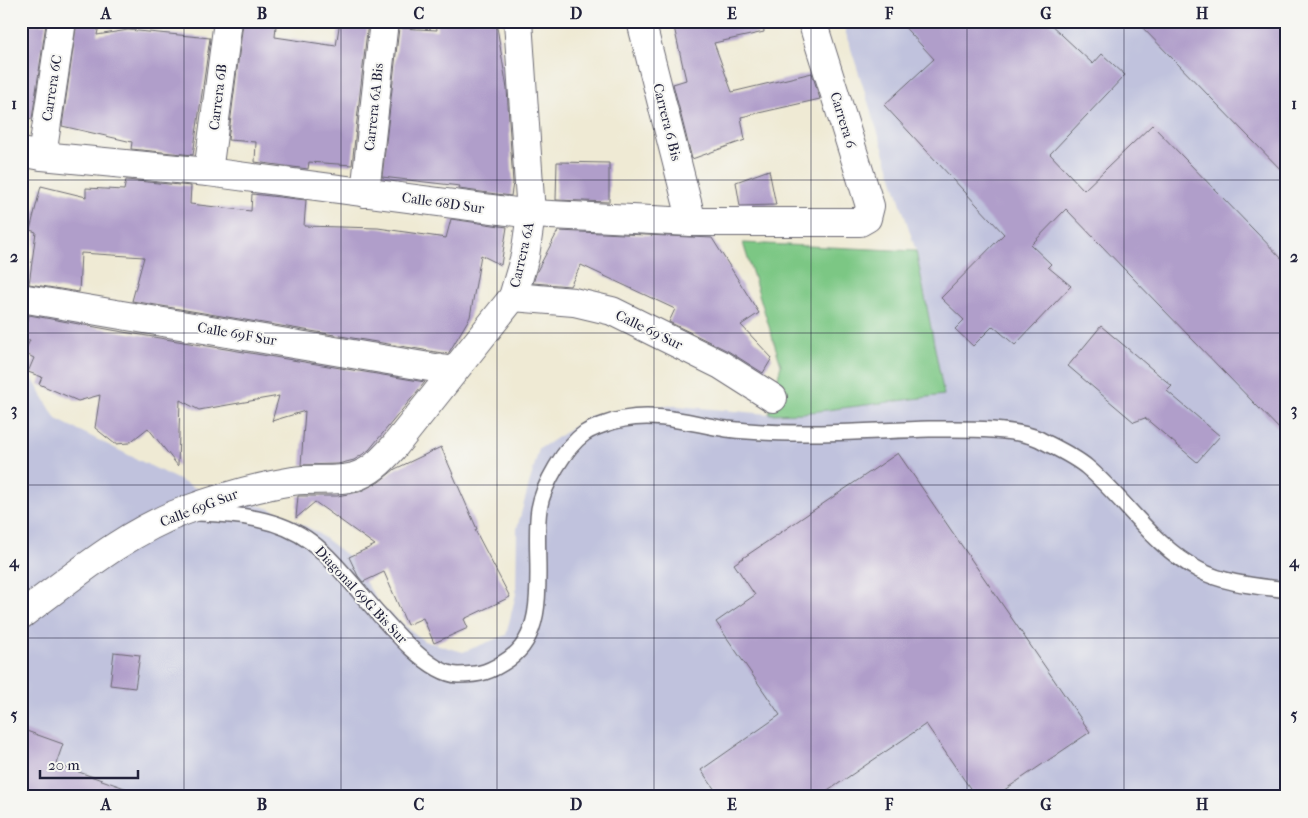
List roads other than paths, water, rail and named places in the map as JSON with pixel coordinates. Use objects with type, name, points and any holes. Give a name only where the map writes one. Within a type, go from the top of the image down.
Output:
[{"type":"street","name":"Carrera 6C","points":[[32,154],[62,21]]},
{"type":"street","name":"Carrera 6B","points":[[208,172],[228,21]]},
{"type":"street","name":"Carrera 6A Bis","points":[[365,193],[384,21]]},
{"type":"street","name":"Carrera 6A","points":[[373,469],[393,448],[513,297],[525,256],[531,214],[518,21]]},
{"type":"street","name":"Carrera 6 Bis","points":[[641,21],[692,222]]},
{"type":"street","name":"Carrera 6","points":[[812,21],[870,206],[867,218]]},
{"type":"street","name":"Calle 68D Sur","points":[[32,154],[208,172],[531,214],[692,222],[860,222],[867,218]]},
{"type":"street","name":"Calle 69 Sur","points":[[513,297],[574,302],[612,312],[721,365],[773,398]]},
{"type":"street","name":"Calle 69F Sur","points":[[21,298],[453,371]]},
{"type":"street","name":"Calle 69G Sur","points":[[21,615],[104,555],[148,528],[182,512],[248,490],[294,481],[353,477],[373,469]]},
{"type":"lane","name":"Diagonal 69G Bis Sur","points":[[182,512],[222,514],[270,522],[310,541],[357,587],[400,638],[422,660],[453,675],[489,673],[520,651],[536,617],[539,507],[555,466],[585,432],[625,419],[667,418],[728,429],[784,432],[980,428],[1035,437],[1085,465],[1170,548],[1200,571],[1240,583],[1287,590]]}]
